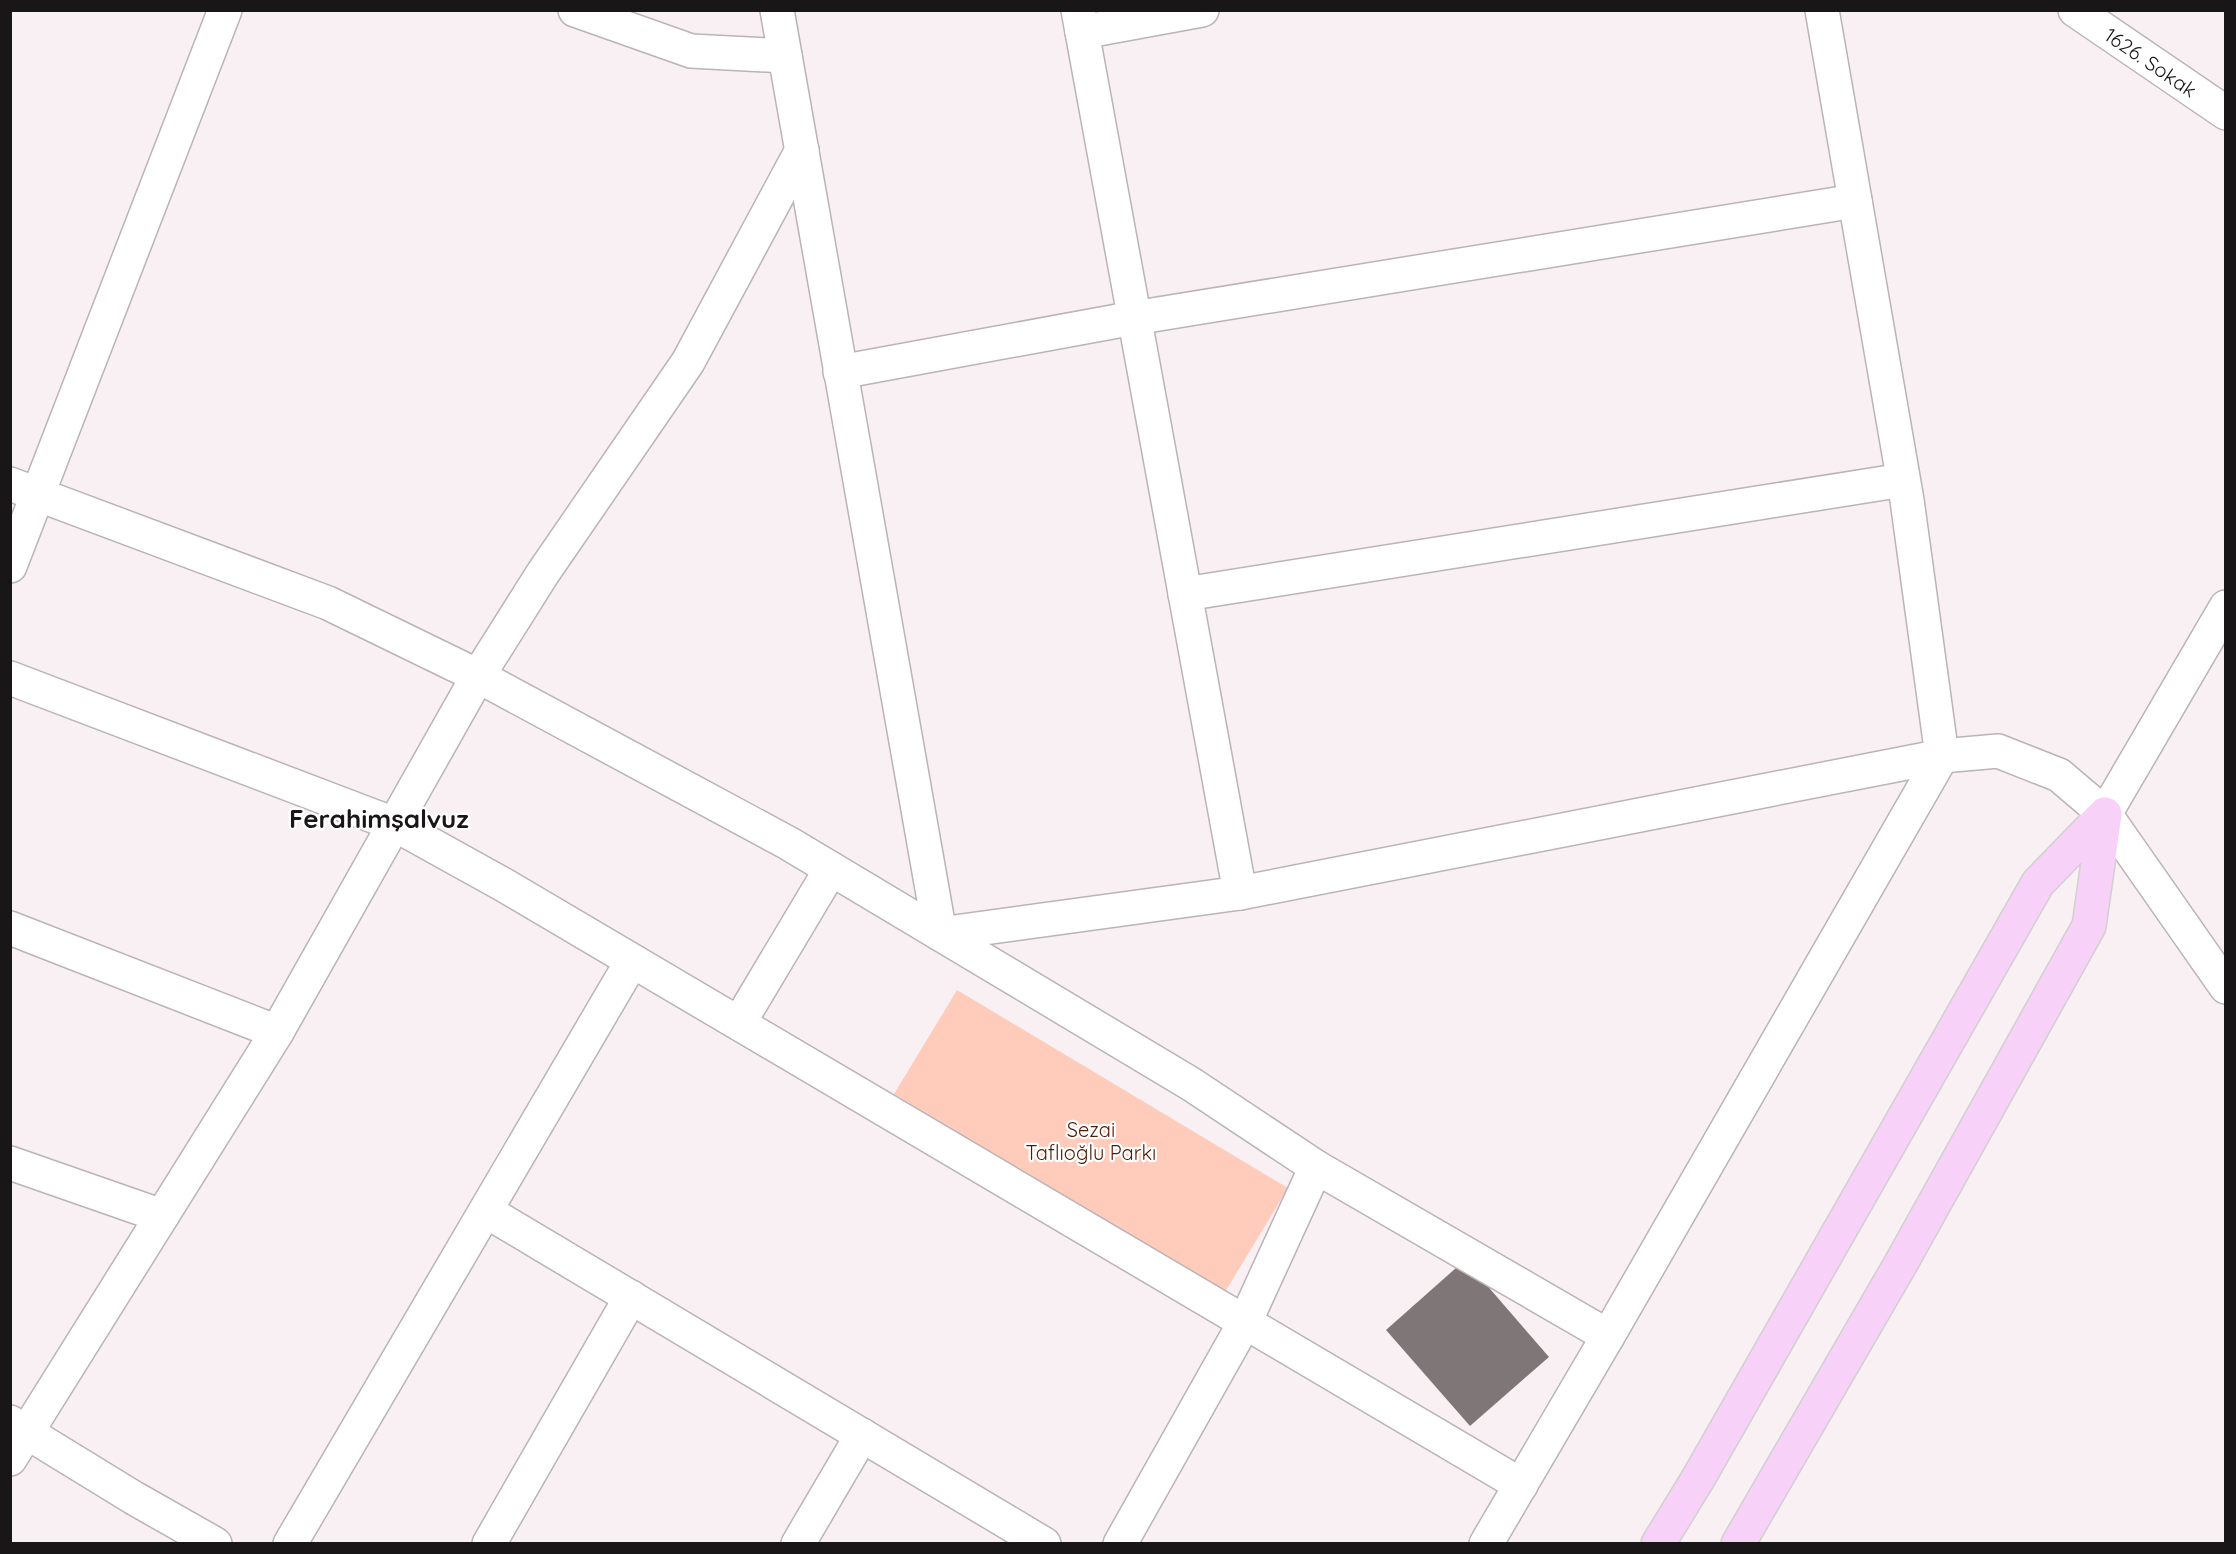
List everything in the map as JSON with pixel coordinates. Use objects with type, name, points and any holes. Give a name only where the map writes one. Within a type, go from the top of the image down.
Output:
[{"type":"main road","points":[[1658,1544],[1699,1477],[2038,883],[2105,814]]},
{"type":"main road","points":[[1738,1544],[1900,1265],[2089,926],[2105,814]]},
{"type":"street","points":[[10,566],[24,489],[225,10]]},
{"type":"street","points":[[575,10],[692,51],[785,56]]},
{"type":"street","points":[[777,10],[940,934]]},
{"type":"street","points":[[1202,10],[1080,21],[1240,893]]},
{"type":"street","points":[[1486,1544],[1942,756],[1903,480],[1822,10]]},
{"type":"street","name":"1626. Sokak","points":[[2075,10],[2224,109]]},
{"type":"street","points":[[215,1544],[134,1498],[16,1438],[162,1216],[277,1032],[478,676],[543,573],[688,362],[802,150]]},
{"type":"street","points":[[840,372],[1134,318],[1855,201]]},
{"type":"street","points":[[1185,594],[1903,480]]},
{"type":"street","points":[[24,489],[328,603],[478,676],[788,843],[1191,1084],[1316,1167],[1608,1336]]},
{"type":"street","points":[[2105,814],[2226,608]]},
{"type":"street","points":[[10,678],[394,824],[504,885],[1521,1485]]},
{"type":"street","points":[[940,934],[1240,893],[1942,756],[1998,751],[2059,775],[2105,814],[2226,987]]},
{"type":"street","points":[[739,1023],[831,869]]},
{"type":"street","points":[[10,928],[277,1032]]},
{"type":"street","points":[[290,1544],[632,961]]},
{"type":"street","points":[[10,1163],[162,1216]]},
{"type":"street","points":[[1120,1544],[1245,1322],[1316,1167]]},
{"type":"street","points":[[486,1211],[1044,1544]]},
{"type":"street","points":[[489,1544],[631,1298]]},
{"type":"street","points":[[798,1544],[862,1435]]},
{"type":"green space","name":"Sezai Taflıoğlu Parkı","points":[[957,990],[1288,1188],[1225,1292],[894,1094]]},
{"type":"building","points":[[1465,1260],[1549,1357],[1470,1426],[1386,1330]]},
{"type":"district","name":"Ferahimşalvuz","points":[[379,818]]}]
